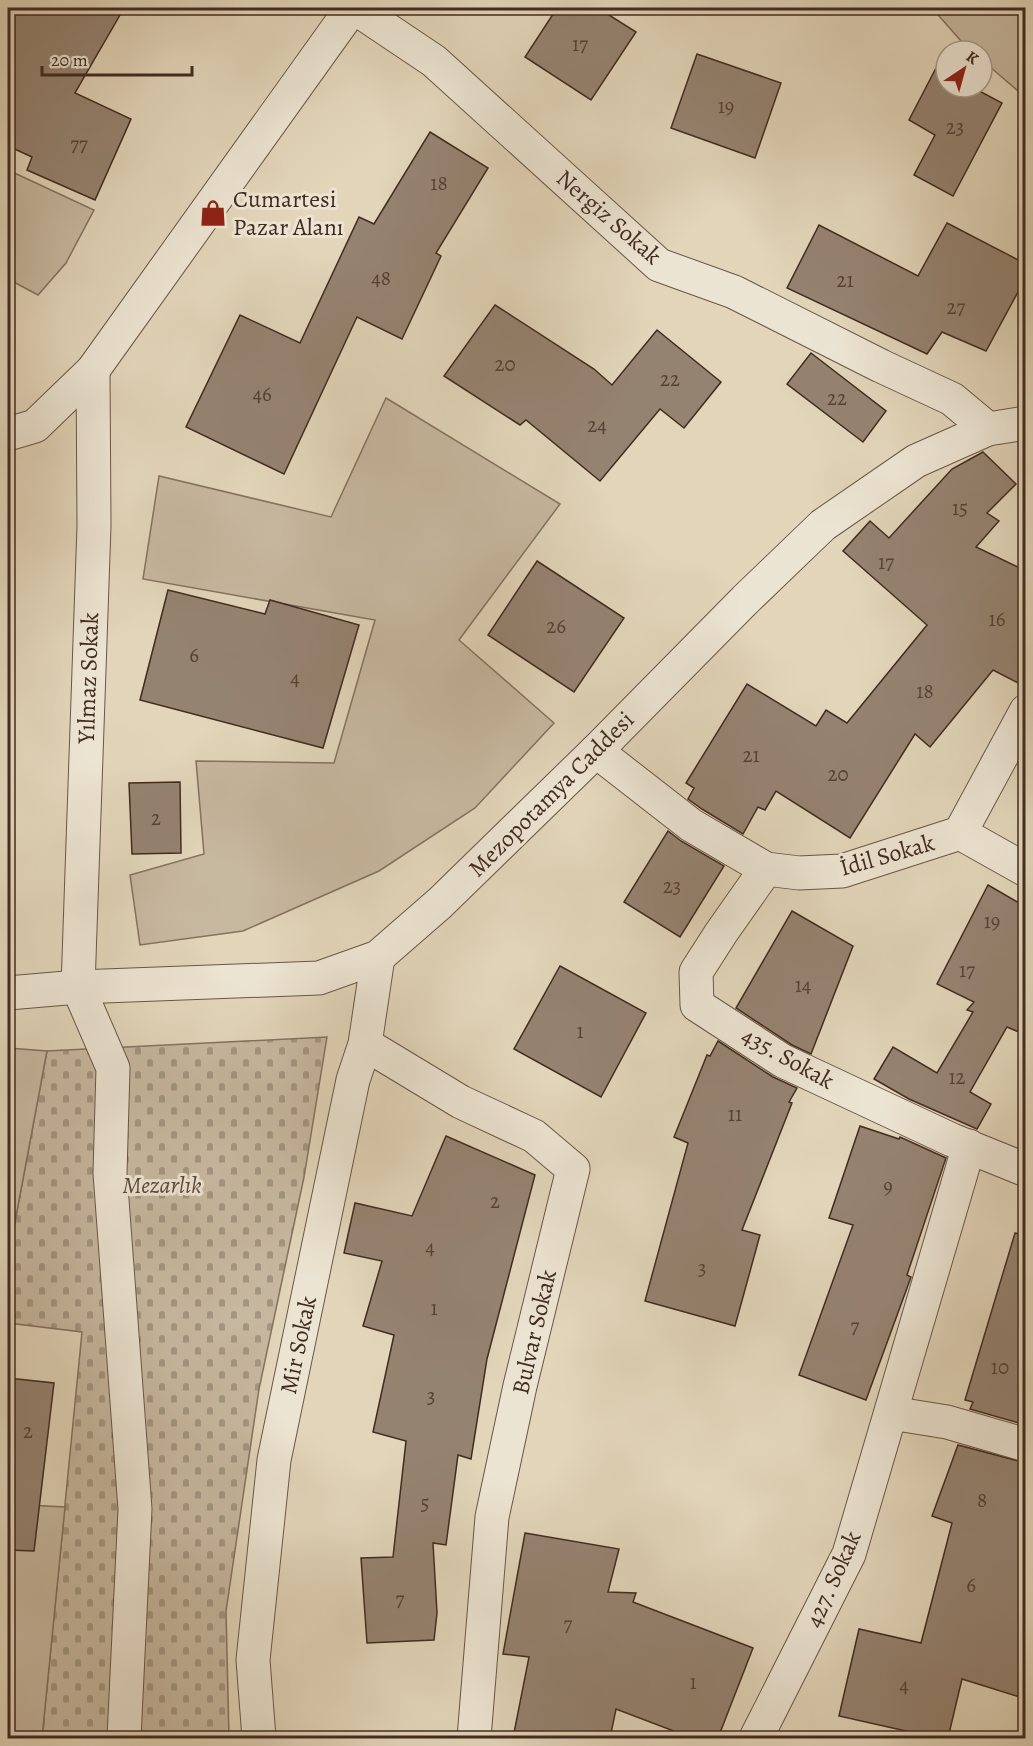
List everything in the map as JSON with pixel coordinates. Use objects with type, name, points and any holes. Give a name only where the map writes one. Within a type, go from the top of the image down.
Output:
[{"type":"street","points":[[8,434],[35,426],[93,370],[353,8]]},
{"type":"street","name":"Nergiz Sokak","points":[[353,8],[434,61],[659,265],[734,292],[952,399],[988,429]]},
{"type":"street","name":"Yılmaz Sokak","points":[[78,987],[94,526],[93,370]]},
{"type":"street","name":"Mezopotamya Caddesi","points":[[8,993],[78,987],[319,978],[378,957],[440,903],[823,525],[916,461],[988,429],[1026,423]]},
{"type":"street","points":[[960,833],[1026,711]]},
{"type":"street","name":"İdil Sokak","points":[[596,751],[691,825],[766,869],[799,873],[842,871],[960,833],[1026,870]]},
{"type":"street","name":"435. Sokak","points":[[766,869],[696,972],[697,1005],[783,1060],[1026,1170]]},
{"type":"street","name":"Mir Sokak","points":[[259,1738],[253,1660],[274,1460],[352,1080],[365,1044],[378,957]]},
{"type":"street","points":[[78,987],[113,1068],[110,1173],[135,1509],[124,1738]]},
{"type":"street","name":"Bulvar Sokak","points":[[365,1044],[461,1102],[534,1136],[573,1169],[520,1386],[492,1517],[474,1738]]},
{"type":"street","name":"427. Sokak","points":[[756,1738],[849,1554],[969,1146]]},
{"type":"street","points":[[891,1413],[947,1422],[1026,1445]]},
{"type":"green space","points":[[932,8],[1025,8],[1025,97],[994,70],[994,39],[959,39]]},
{"type":"green space","points":[[8,170],[94,210],[66,263],[38,295],[8,279]]},
{"type":"green space","points":[[386,398],[560,504],[459,640],[554,723],[475,808],[379,871],[243,931],[140,945],[130,875],[204,854],[196,761],[334,763],[375,620],[143,579],[159,476],[331,517]]},
{"type":"green space","name":"Mezarlık","points":[[327,1037],[304,1177],[259,1389],[226,1611],[229,1738],[42,1738],[82,1332],[8,1323],[8,1259],[47,1051]]},
{"type":"green space","points":[[8,1048],[47,1051],[8,1259]]},
{"type":"green space","points":[[8,1504],[65,1507],[42,1738],[8,1738]]},
{"type":"building","points":[[8,8],[124,8],[75,93],[131,119],[95,200],[27,170],[32,157],[8,146]]},
{"type":"building","points":[[557,8],[598,8],[636,32],[591,100],[525,57]]},
{"type":"building","points":[[697,54],[781,83],[755,158],[671,128]]},
{"type":"building","points":[[934,72],[934,99],[994,99],[1002,103],[953,196],[914,175],[935,135],[909,120]]},
{"type":"building","points":[[430,132],[488,168],[436,253],[441,256],[402,339],[357,317],[284,474],[186,427],[240,315],[300,343],[359,217],[374,224]]},
{"type":"building","points":[[947,223],[1026,264],[1026,277],[986,351],[942,332],[927,354],[787,288],[819,225],[918,276]]},
{"type":"building","points":[[495,305],[594,369],[612,385],[657,330],[721,382],[684,428],[660,409],[600,481],[526,420],[520,425],[444,376]]},
{"type":"building","points":[[811,353],[886,411],[863,442],[787,384]]},
{"type":"building","points":[[983,452],[1016,484],[987,513],[999,521],[976,547],[1026,571],[1026,687],[993,670],[930,747],[915,734],[850,838],[776,791],[765,810],[758,807],[743,834],[688,799],[694,788],[686,783],[747,684],[816,726],[826,710],[847,723],[927,625],[843,551],[870,521],[889,538],[952,469]]},
{"type":"building","points":[[537,561],[624,618],[574,692],[488,635]]},
{"type":"building","points":[[168,590],[265,614],[270,600],[359,625],[323,748],[140,700]]},
{"type":"building","points":[[180,782],[181,853],[132,854],[129,783]]},
{"type":"building","points":[[668,831],[724,866],[680,937],[624,902]]},
{"type":"building","points":[[988,885],[1026,907],[1026,1035],[1007,1027],[970,1092],[991,1104],[977,1129],[909,1099],[874,1079],[893,1047],[937,1073],[973,1012],[967,1010],[974,1002],[937,984]]},
{"type":"building","points":[[792,911],[853,946],[811,1054],[792,1045],[736,1008]]},
{"type":"building","points":[[560,966],[646,1013],[601,1097],[514,1049]]},
{"type":"building","points":[[718,1041],[773,1077],[797,1088],[789,1102],[792,1103],[742,1230],[760,1235],[735,1326],[645,1301],[688,1143],[674,1137],[707,1055],[710,1056]]},
{"type":"building","points":[[860,1126],[899,1139],[900,1137],[946,1158],[907,1275],[911,1277],[866,1400],[799,1375],[853,1225],[829,1218]]},
{"type":"building","points":[[446,1136],[535,1175],[487,1359],[471,1459],[458,1455],[446,1545],[433,1543],[437,1613],[434,1640],[367,1643],[361,1558],[393,1557],[406,1441],[373,1432],[394,1335],[363,1326],[382,1261],[344,1253],[355,1203],[412,1216]]},
{"type":"building","points":[[1015,1233],[1026,1235],[1026,1425],[970,1409],[973,1402],[965,1400]]},
{"type":"building","points":[[8,1378],[54,1383],[34,1551],[8,1550]]},
{"type":"building","points":[[958,1445],[1026,1463],[1026,1699],[962,1679],[948,1738],[937,1738],[839,1716],[859,1629],[921,1643],[952,1523],[932,1516]]},
{"type":"building","points":[[525,1533],[619,1549],[608,1592],[636,1593],[633,1602],[753,1648],[718,1738],[692,1738],[616,1709],[610,1738],[513,1738],[529,1657],[503,1654]]},
{"type":"place","name":"Cumartesi Pazar Alanı","points":[[213,213]]}]
